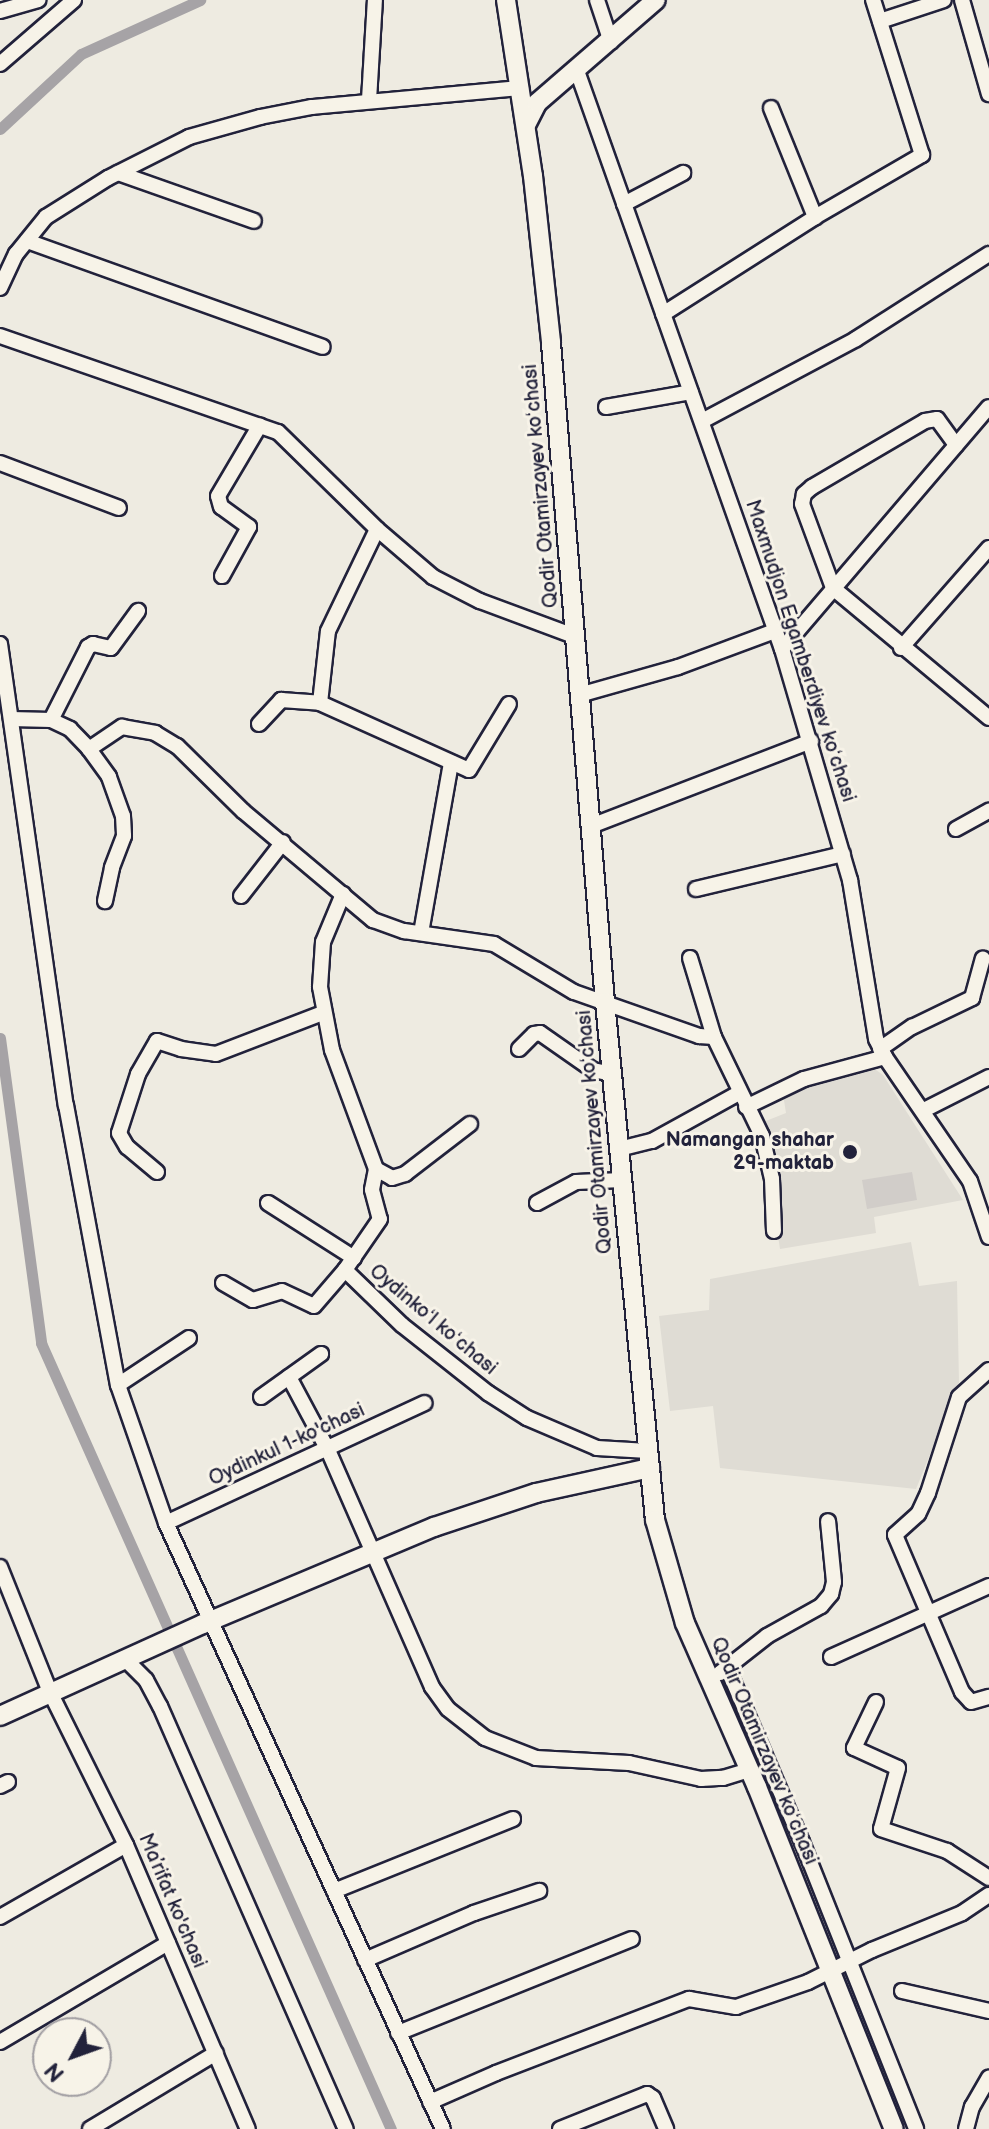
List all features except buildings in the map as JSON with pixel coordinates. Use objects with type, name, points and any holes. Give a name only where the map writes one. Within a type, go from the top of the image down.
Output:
[{"type":"main road","name":"Qodir Otamirzayev koʻchasi","points":[[506,0],[526,125],[551,343],[605,1002],[655,1520],[670,1579],[783,1849],[894,2129]]},
{"type":"main road","points":[[526,125],[537,103],[656,0]]},
{"type":"main road","points":[[0,1716],[373,1551],[536,1493],[649,1460]]},
{"type":"street","points":[[0,11],[38,0]]},
{"type":"street","points":[[0,64],[74,0]]},
{"type":"street","points":[[369,100],[375,0]]},
{"type":"street","points":[[597,0],[611,42]]},
{"type":"street","points":[[663,314],[815,217],[923,154],[873,0]]},
{"type":"street","points":[[880,21],[944,0]]},
{"type":"street","points":[[962,0],[989,94]]},
{"type":"street","name":"Maxmudjon Egamberdiyev koʻchasi","points":[[576,68],[782,649],[811,741],[843,854],[873,1025],[883,1053],[970,1181],[989,1237]]},
{"type":"street","points":[[0,288],[16,254],[46,217],[118,173],[189,137],[260,117],[369,100],[521,88]]},
{"type":"street","points":[[771,108],[815,217]]},
{"type":"street","points":[[118,173],[254,221]]},
{"type":"street","points":[[624,204],[683,173]]},
{"type":"street","points":[[27,241],[323,347]]},
{"type":"street","points":[[702,421],[856,339],[989,254]]},
{"type":"street","points":[[0,336],[260,425],[289,440],[377,529],[433,577],[492,606],[574,636]]},
{"type":"street","points":[[606,407],[691,392]]},
{"type":"street","points":[[782,649],[989,407]]},
{"type":"street","points":[[956,445],[937,419],[931,419],[807,491],[802,497],[803,508],[833,588],[901,648],[987,713]]},
{"type":"street","points":[[222,576],[249,527],[221,507],[218,496],[260,425]]},
{"type":"street","points":[[0,463],[119,508]]},
{"type":"street","points":[[320,703],[328,631],[377,529]]},
{"type":"street","points":[[901,648],[989,548]]},
{"type":"street","points":[[51,720],[88,647],[93,644],[111,648],[138,611]]},
{"type":"street","points":[[579,695],[678,667],[775,631]]},
{"type":"street","points":[[0,644],[66,1105],[118,1385],[166,1523],[208,1622],[443,2129]]},
{"type":"street","points":[[259,724],[281,700],[320,703],[464,769],[473,768],[509,704]]},
{"type":"street","points":[[11,719],[51,720],[70,729],[109,777],[125,825],[122,848],[112,868],[105,901]]},
{"type":"street","points":[[89,749],[122,727],[143,729],[168,739],[243,811],[387,928],[494,944],[556,984],[699,1036],[714,1037]]},
{"type":"street","points":[[591,826],[811,741]]},
{"type":"street","points":[[421,933],[425,893],[451,763]]},
{"type":"street","points":[[956,829],[989,811]]},
{"type":"street","points":[[241,896],[283,842]]},
{"type":"street","points":[[696,889],[843,854]]},
{"type":"street","name":"Oydinkoʻl koʻchasi","points":[[343,894],[323,942],[319,961],[323,1013],[342,1081],[376,1169],[372,1190],[379,1222],[350,1264],[402,1325],[488,1393],[527,1418],[597,1448],[649,1460]]},
{"type":"street","points":[[690,958],[714,1037],[762,1136],[769,1160],[774,1231]]},
{"type":"street","points":[[746,1107],[804,1079],[883,1053],[912,1027],[972,998],[983,958]]},
{"type":"street","points":[[157,1172],[127,1147],[119,1133],[138,1074],[157,1040],[181,1049],[216,1054],[323,1013]]},
{"type":"street","points":[[519,1049],[534,1034],[540,1033],[593,1070],[612,1074]]},
{"type":"street","points":[[924,1110],[989,1077]]},
{"type":"street","points":[[619,1149],[652,1141],[739,1093]]},
{"type":"street","points":[[376,1169],[392,1178],[405,1174],[470,1124]]},
{"type":"street","points":[[537,1203],[576,1182],[622,1180]]},
{"type":"street","points":[[223,1283],[256,1300],[282,1291],[314,1306],[350,1264],[268,1203]]},
{"type":"street","points":[[118,1385],[189,1338]]},
{"type":"street","points":[[261,1397],[321,1354]]},
{"type":"street","points":[[989,1370],[959,1397],[928,1493],[918,1514],[895,1535],[965,1698],[976,1702],[989,1697]]},
{"type":"street","points":[[289,1377],[328,1450],[440,1699],[485,1738],[536,1758],[629,1763],[701,1779],[775,1778]]},
{"type":"street","name":"Oydinkul 1-ko'chasi","points":[[166,1523],[424,1403]]},
{"type":"street","points":[[711,1682],[767,1636],[821,1606],[831,1594],[834,1582],[828,1521]]},
{"type":"street","name":"Maʼrifat ko'chasi","points":[[1,1570],[50,1692],[126,1845],[248,2129]]},
{"type":"street","points":[[831,1657],[929,1616],[989,1586]]},
{"type":"street","points":[[131,1657],[160,1706],[346,2129]]},
{"type":"street","points":[[727,1667],[825,1898],[916,2129]]},
{"type":"street","points":[[876,1702],[854,1748],[898,1768],[881,1829],[947,1851],[989,1878]]},
{"type":"street","points":[[334,1891],[513,1819]]},
{"type":"street","points":[[783,1849],[802,1842]]},
{"type":"street","points":[[0,1917],[126,1845]]},
{"type":"street","points":[[365,1960],[474,1913],[539,1891]]},
{"type":"street","points":[[430,2102],[507,2068],[689,1999],[705,1999],[736,2007],[829,1971],[962,1913],[989,1895]]},
{"type":"street","points":[[805,1906],[825,1898]]},
{"type":"street","points":[[398,2033],[632,1939]]},
{"type":"street","points":[[0,2042],[168,1943]]},
{"type":"street","points":[[902,1991],[989,2011]]},
{"type":"street","points":[[90,2129],[216,2053]]},
{"type":"street","points":[[966,2129],[972,2107],[989,2077]]},
{"type":"street","points":[[560,2129],[594,2122],[647,2094],[653,2098],[666,2129]]},
{"type":"shaded area","name":"Namangan shahar 29-maktab","points":[[872,1067],[883,1075],[963,1200],[874,1217],[876,1233],[780,1249],[761,1123],[786,1113],[783,1094],[810,1083]]},
{"type":"shaded area","points":[[912,1172],[917,1200],[867,1209],[862,1180]]},
{"type":"shaded area","points":[[911,1242],[919,1286],[957,1281],[959,1383],[916,1489],[720,1468],[713,1406],[670,1411],[659,1316],[709,1310],[710,1279]]},
{"type":"waterway","points":[[0,129],[81,54],[200,0]]},
{"type":"waterway","points":[[0,1038],[41,1343],[391,2129]]},
{"type":"place","name":"Namangan shahar 29-maktab","points":[[850,1152]]}]
